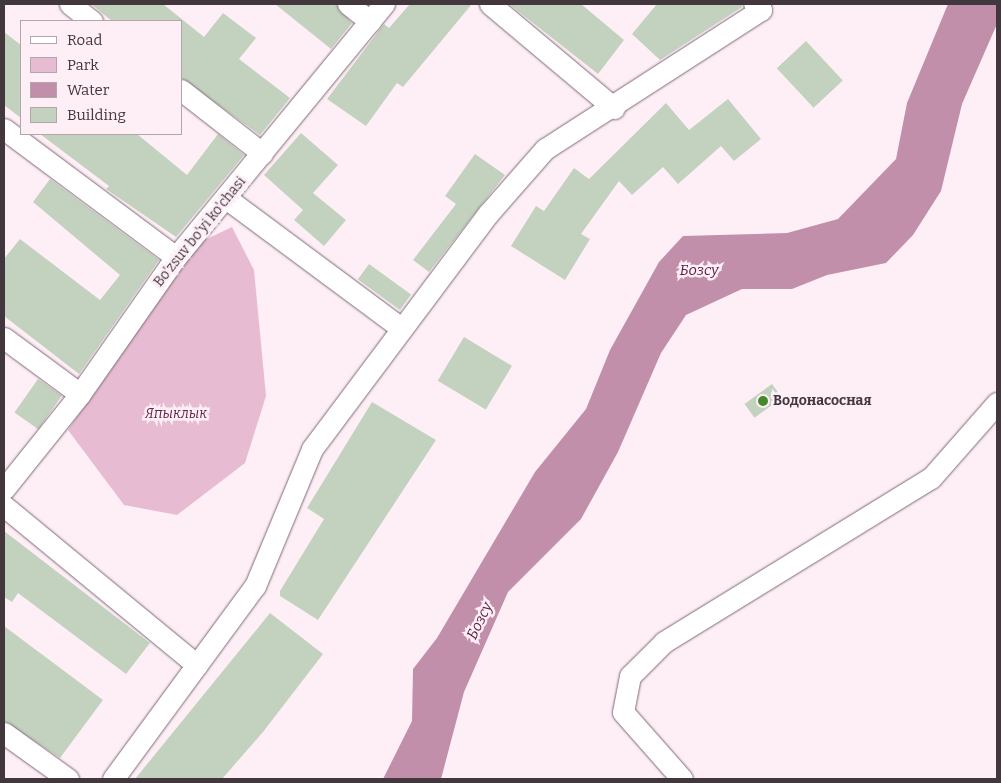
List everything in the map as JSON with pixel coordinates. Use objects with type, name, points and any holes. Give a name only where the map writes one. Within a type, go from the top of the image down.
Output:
[{"type":"street","points":[[70,4],[91,20]]},
{"type":"street","points":[[348,4],[370,20]]},
{"type":"street","name":"Bo'zsuv bo'yi ko'chasi","points":[[4,489],[80,394],[176,257],[384,4]]},
{"type":"street","points":[[490,4],[614,108]]},
{"type":"street","points":[[113,779],[255,586],[312,449],[400,327],[545,149],[614,108],[761,10],[754,4]]},
{"type":"street","points":[[182,91],[262,153]]},
{"type":"street","points":[[4,129],[176,257]]},
{"type":"street","points":[[226,198],[400,327]]},
{"type":"street","points":[[4,338],[80,394]]},
{"type":"street","points":[[682,779],[623,712],[630,676],[664,642],[931,478],[997,403]]},
{"type":"street","points":[[4,506],[197,665]]},
{"type":"street","points":[[4,733],[68,779]]},
{"type":"green space","name":"Япыклык","points":[[232,227],[254,270],[266,396],[245,463],[177,515],[124,505],[68,430],[190,247]]},
{"type":"water","name":"Бозсу","points":[[948,4],[997,4],[997,24],[962,104],[941,191],[913,235],[886,263],[827,275],[792,289],[742,289],[686,315],[661,353],[618,452],[581,519],[508,592],[464,692],[441,779],[383,779],[412,721],[413,669],[437,638],[535,472],[586,409],[610,350],[659,262],[683,236],[787,233],[838,219],[896,159],[907,103]]},
{"type":"building","points":[[91,4],[163,4],[204,37],[223,13],[256,38],[239,59],[290,98],[260,135],[182,79],[182,20],[111,20]]},
{"type":"building","points":[[275,4],[336,4],[352,23],[331,49]]},
{"type":"building","points":[[410,4],[472,4],[403,87],[397,83],[366,126],[327,99],[384,24],[389,28]]},
{"type":"building","points":[[509,4],[581,4],[624,40],[598,74]]},
{"type":"building","points":[[657,4],[742,4],[742,7],[660,60],[632,34]]},
{"type":"building","points":[[4,32],[20,44],[20,117],[4,105]]},
{"type":"building","points":[[806,41],[843,80],[814,108],[777,68]]},
{"type":"building","points":[[728,99],[761,139],[734,161],[721,146],[678,184],[663,167],[632,195],[619,181],[581,234],[590,239],[565,280],[511,246],[536,206],[544,211],[574,168],[589,179],[666,103],[689,130]]},
{"type":"building","points":[[301,133],[338,165],[313,193],[346,220],[324,246],[294,220],[303,210],[264,175]]},
{"type":"building","points":[[218,134],[244,155],[176,237],[106,189],[109,186],[41,135],[138,135],[187,175]]},
{"type":"building","points":[[475,154],[505,175],[429,272],[413,260],[456,204],[445,196]]},
{"type":"building","points":[[50,179],[159,260],[79,374],[4,316],[4,259],[20,239],[100,300],[120,275],[33,202]]},
{"type":"building","points":[[369,264],[411,295],[400,310],[358,279]]},
{"type":"building","points":[[464,337],[512,366],[486,410],[438,381]]},
{"type":"building","points":[[38,379],[62,396],[38,429],[14,413]]},
{"type":"building","name":"Водонасосная","points":[[772,384],[782,398],[754,418],[744,404]]},
{"type":"building","points":[[372,402],[436,440],[318,620],[280,596],[280,591],[324,519],[307,508]]},
{"type":"building","points":[[4,531],[150,643],[126,674],[18,593],[12,602],[4,597]]},
{"type":"building","points":[[270,613],[323,654],[263,732],[222,779],[135,779]]},
{"type":"building","points":[[4,626],[103,700],[60,758],[4,721]]},
{"type":"place","name":"Водонасосная","points":[[763,401]]}]
